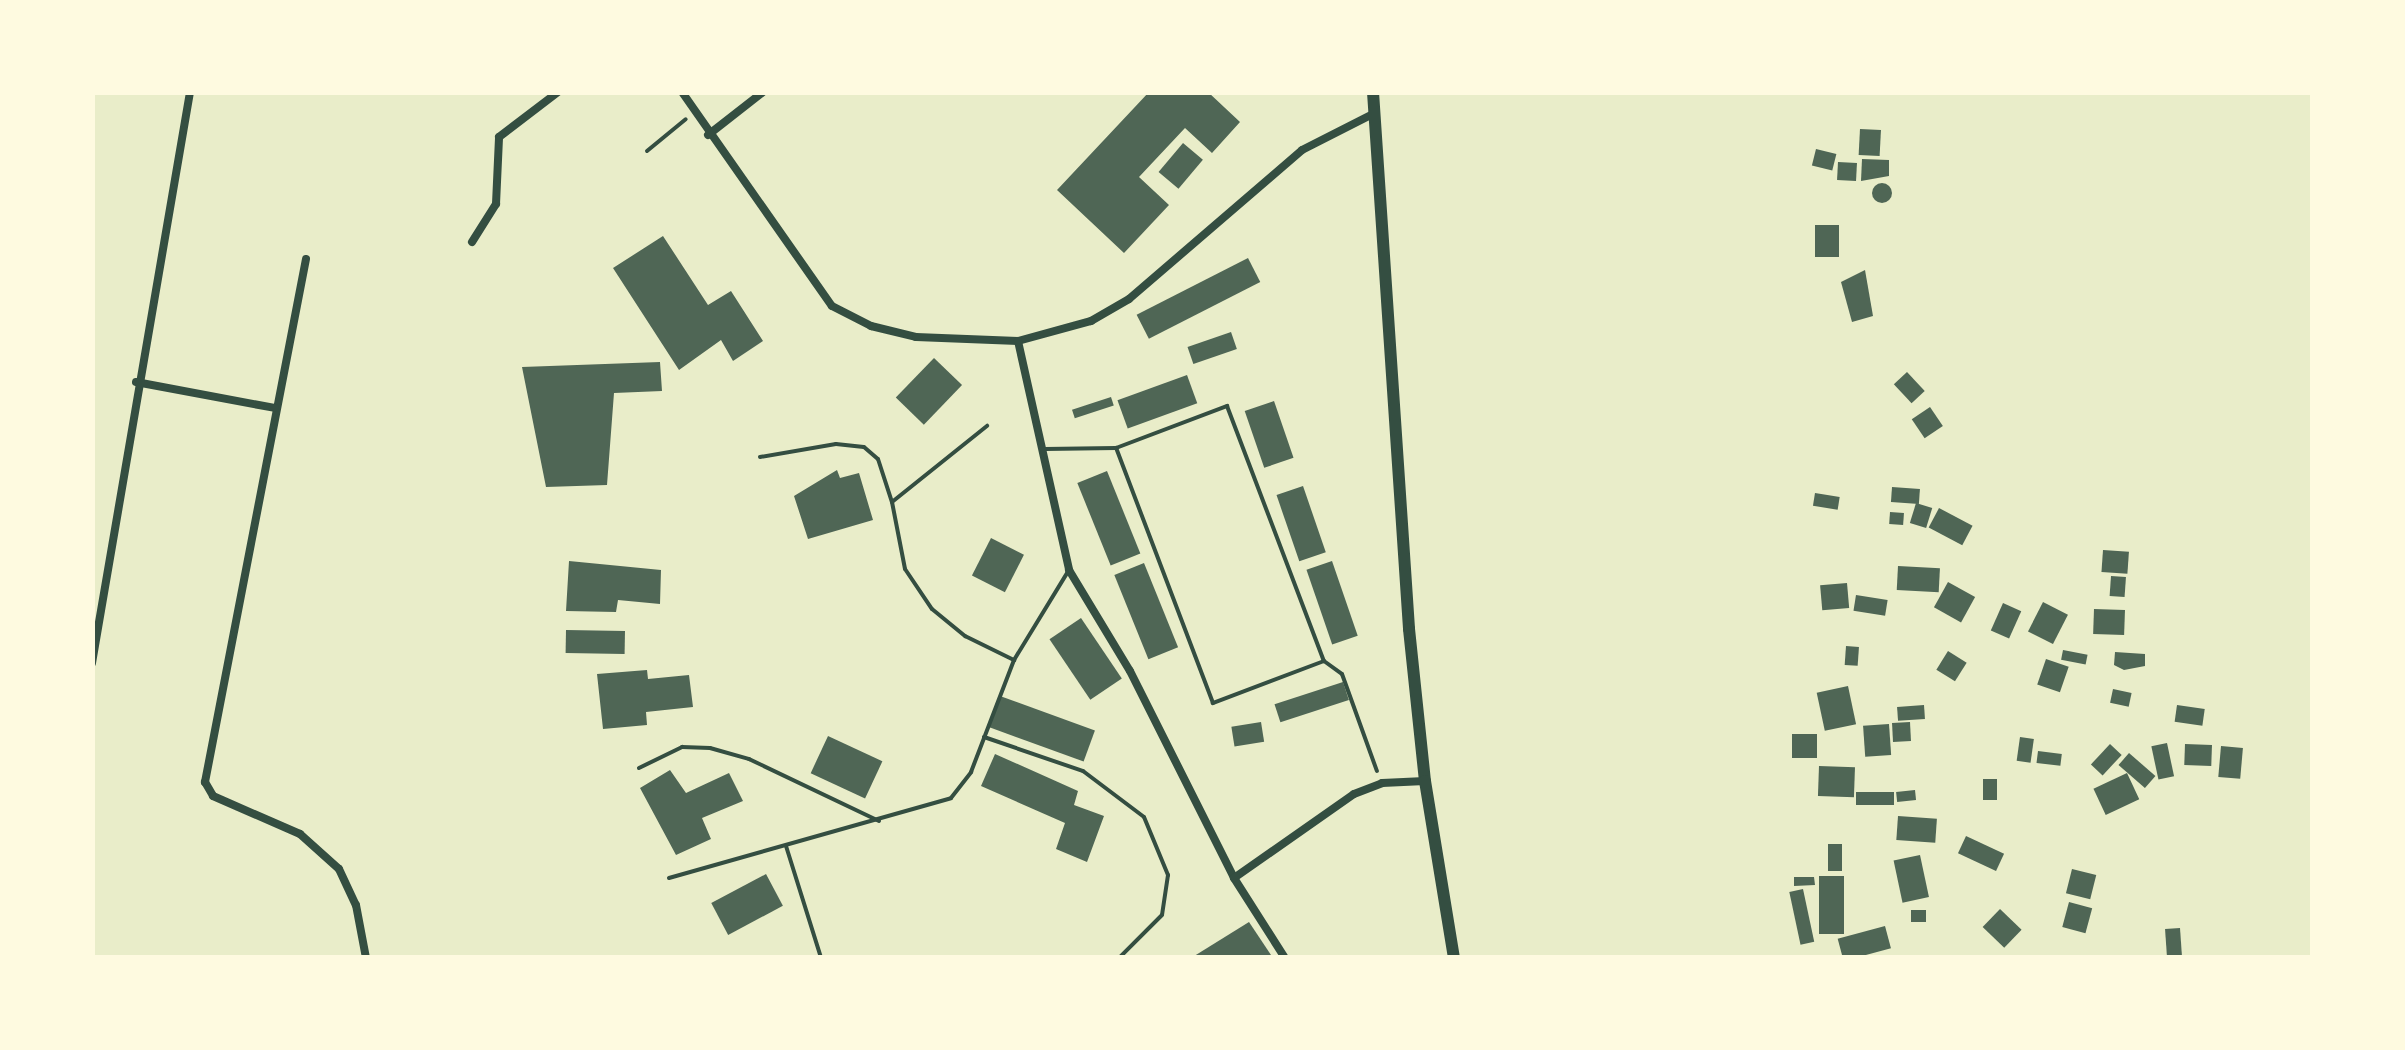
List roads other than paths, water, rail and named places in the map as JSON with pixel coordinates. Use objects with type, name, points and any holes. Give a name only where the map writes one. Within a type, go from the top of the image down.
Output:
[{"type":"main road","points":[[1372,92],[1425,781],[1454,958]]},
{"type":"street","points":[[92,663],[136,382],[190,92]]},
{"type":"street","points":[[472,242],[496,204],[498,137],[558,92]]},
{"type":"street","points":[[682,92],[708,135],[832,306],[871,326],[916,337],[1018,341],[1091,321],[1129,299],[1302,150],[1373,114]]},
{"type":"street","points":[[708,135],[763,92]]},
{"type":"street","points":[[306,259],[205,782],[213,796],[300,834],[339,869],[356,905],[366,958]]},
{"type":"street","points":[[1018,341],[1069,570],[1130,671],[1234,878],[1285,958]]},
{"type":"street","points":[[136,382],[275,408]]},
{"type":"street","points":[[1234,878],[1298,828],[1382,784],[1425,781]]},
{"type":"lane","points":[[892,502],[987,426]]},
{"type":"lane","points":[[760,458],[836,444],[864,447],[878,459],[892,502],[906,570],[932,609],[965,636],[1014,660]]},
{"type":"lane","points":[[1042,449],[1116,448]]},
{"type":"lane","points":[[669,878],[879,822],[951,798],[971,772],[1014,660],[1069,570]]},
{"type":"lane","points":[[984,736],[1083,771],[1144,817],[1168,875],[1162,915],[1119,958]]},
{"type":"lane","points":[[639,768],[682,747],[710,748],[750,760],[879,822]]},
{"type":"lane","points":[[786,846],[821,958]]}]
